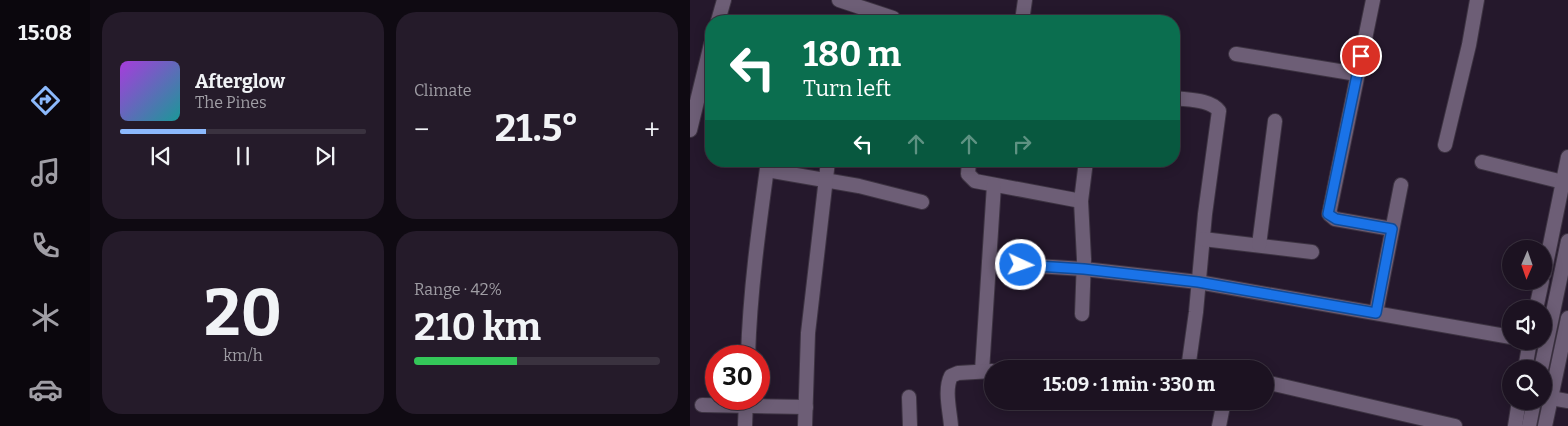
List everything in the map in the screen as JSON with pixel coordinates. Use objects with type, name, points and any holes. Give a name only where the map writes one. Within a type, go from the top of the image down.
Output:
[{"type":"street","points":[[720,15],[724,0]]},
{"type":"street","points":[[839,0],[854,2],[886,15]]},
{"type":"street","points":[[1023,15],[1025,0]]},
{"type":"street","points":[[1373,0],[1328,214],[1336,219],[1392,229]]},
{"type":"street","points":[[1445,145],[1469,45],[1477,0]]},
{"type":"street","points":[[1236,54],[1357,74]]},
{"type":"street","points":[[690,130],[705,69]]},
{"type":"street","points":[[1180,99],[1210,104],[1216,106],[1219,111],[1189,360]]},
{"type":"street","points":[[1259,245],[1276,121]]},
{"type":"street","points":[[1551,240],[1568,157]]},
{"type":"street","points":[[1482,162],[1563,182]]},
{"type":"street","points":[[749,345],[752,280],[767,167]]},
{"type":"street","points":[[775,167],[825,180],[879,190],[922,202]]},
{"type":"street","points":[[805,426],[808,333],[827,167]]},
{"type":"street","points":[[969,167],[968,174],[975,181],[1081,201]]},
{"type":"street","points":[[1082,314],[1084,269],[1081,201],[1085,167]]},
{"type":"street","points":[[987,360],[989,263],[994,185]]},
{"type":"street","points":[[1376,313],[1400,185]]},
{"type":"street","points":[[1203,239],[1312,252]]},
{"type":"street","points":[[1543,360],[1568,241]]},
{"type":"street","points":[[989,263],[1084,269],[1198,282],[1502,335]]},
{"type":"street","points":[[1552,393],[1568,318]]},
{"type":"street","points":[[951,426],[948,389],[951,376],[958,373],[984,371]]},
{"type":"street","points":[[1274,384],[1455,426]]},
{"type":"street","points":[[909,397],[910,426]]},
{"type":"street","points":[[1552,398],[1568,401]]},
{"type":"street","points":[[770,404],[806,407]]},
{"type":"street","points":[[745,426],[746,410]]},
{"type":"street","points":[[1219,426],[1222,410]]},
{"type":"street","points":[[1515,426],[1518,410]]},
{"type":"street","points":[[1529,426],[1532,410]]},
{"type":"street","points":[[1544,426],[1548,410]]},
{"type":"route","points":[[1021,265],[1084,269],[1198,282],[1376,313],[1392,229],[1336,219],[1328,214],[1361,56]]}]
